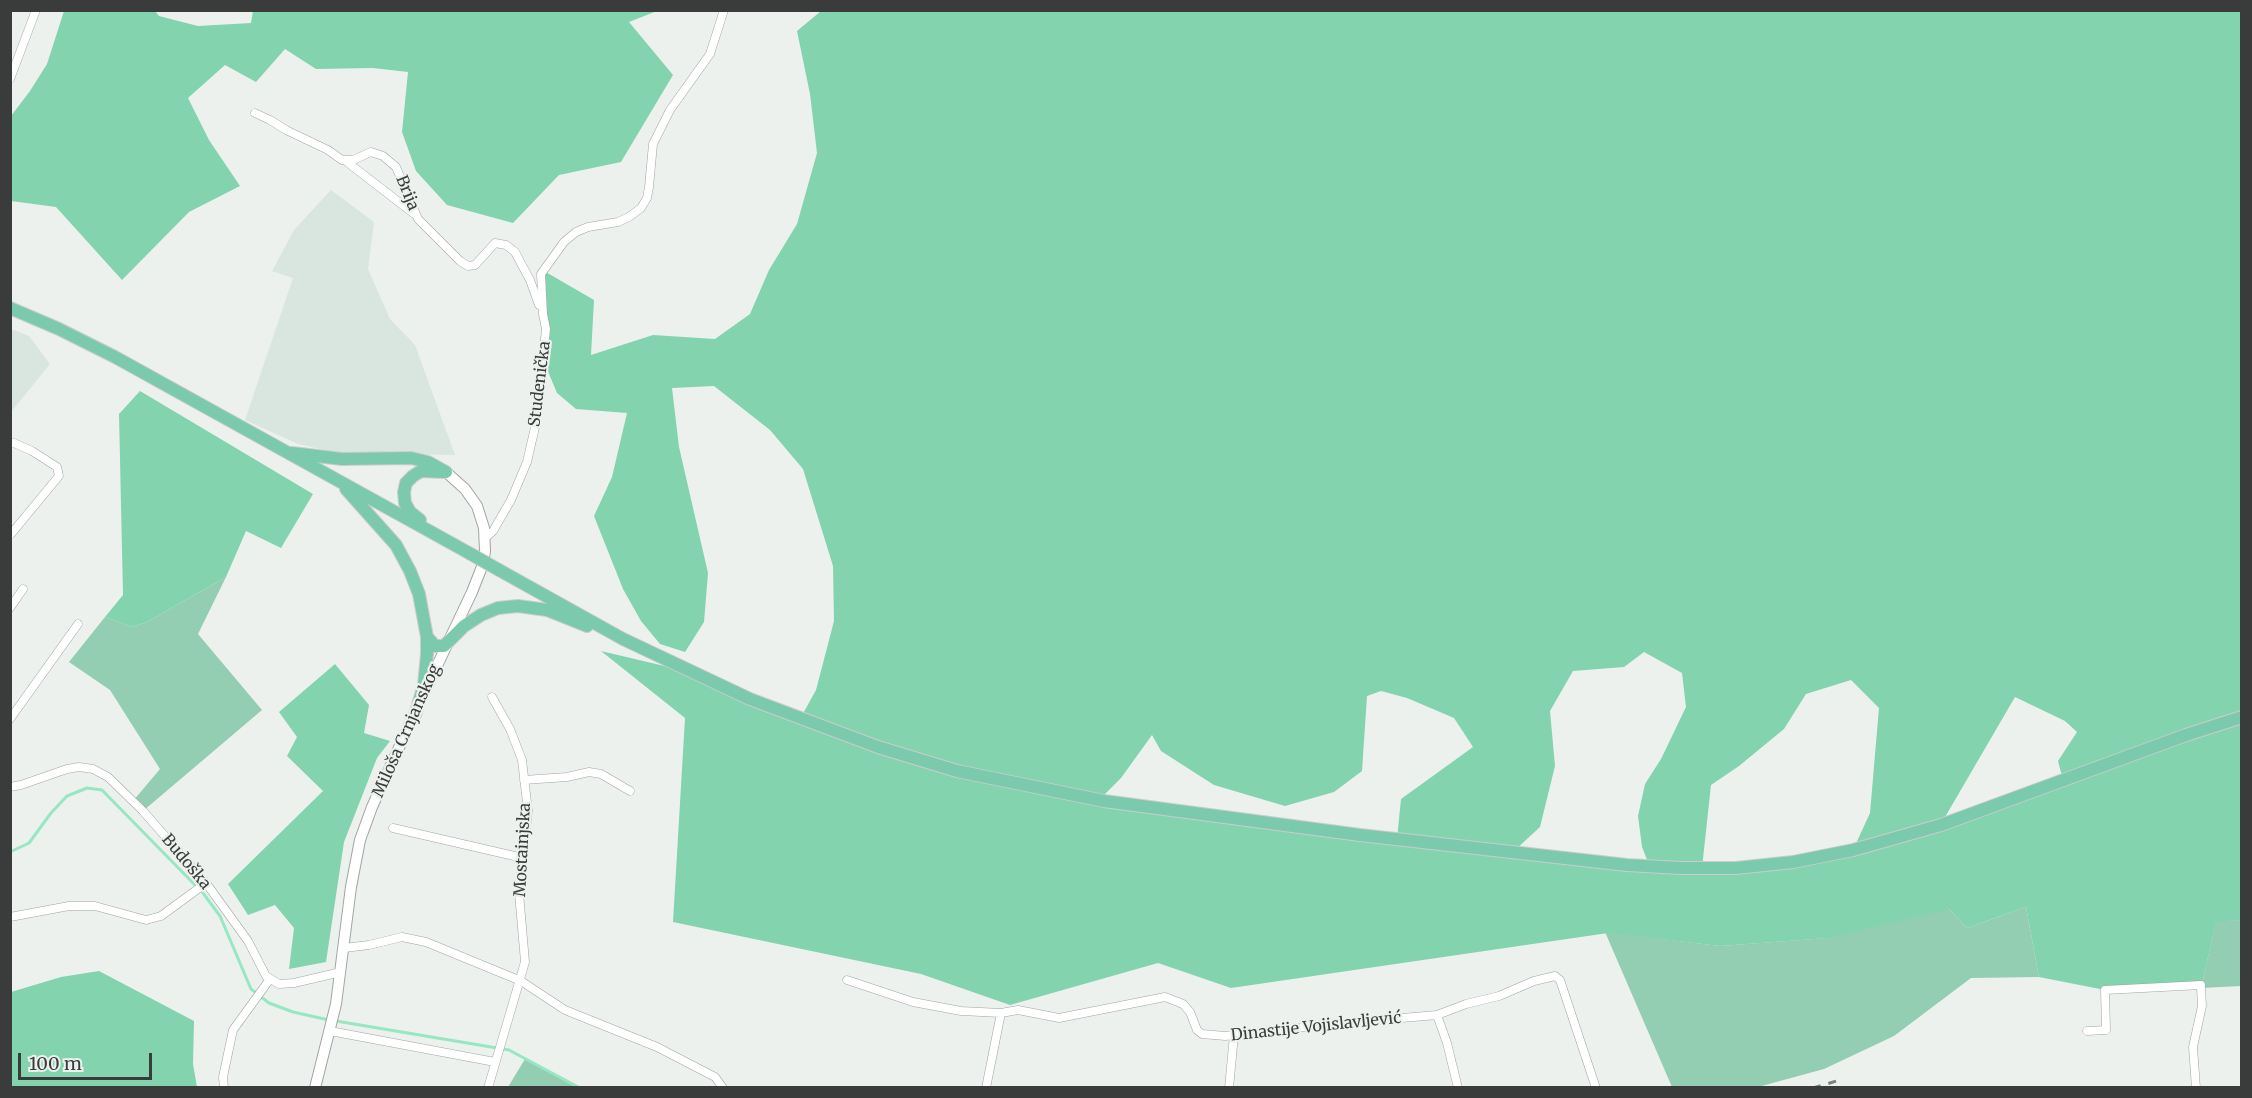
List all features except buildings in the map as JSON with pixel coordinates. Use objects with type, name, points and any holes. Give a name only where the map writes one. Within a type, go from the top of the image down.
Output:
[{"type":"main road","points":[[10,308],[105,352],[609,631],[734,693],[785,714],[900,755],[992,780],[1092,799],[1276,824],[1651,867],[1753,867],[1806,860],[1872,846],[1941,825],[2177,738],[2241,717]]},
{"type":"main road","points":[[284,451],[342,459],[411,458],[428,462],[446,472]]},
{"type":"main road","points":[[446,472],[427,470],[415,474],[406,483],[404,498],[412,514],[466,552]]},
{"type":"main road","name":"Miloša Crnjanskog","points":[[331,1028],[336,1008],[354,867],[360,840],[372,807],[480,572],[484,555],[485,538],[481,516],[473,500],[460,483],[446,472]]},
{"type":"main road","points":[[339,482],[383,529],[402,555],[419,594],[427,637],[425,675],[415,715]]},
{"type":"main road","points":[[427,637],[435,646],[447,645],[473,620],[492,610],[509,606],[538,608],[583,625],[609,631]]},
{"type":"main road","points":[[315,1088],[331,1028]]},
{"type":"street","points":[[10,79],[36,10]]},
{"type":"street","name":"Studenička","points":[[485,538],[493,531],[502,516],[527,462],[540,400],[544,362],[546,329],[541,274],[564,242],[582,229],[618,222],[642,208],[650,187],[653,144],[670,110],[710,54],[724,10]]},
{"type":"street","points":[[255,113],[347,162],[414,214]]},
{"type":"street","name":"Brija","points":[[347,162],[371,152],[392,161],[414,214],[460,261],[468,266],[479,262],[495,243],[506,245],[515,252],[530,280],[543,314]]},
{"type":"street","points":[[10,444],[14,443],[57,467],[59,476],[11,534]]},
{"type":"street","points":[[10,608],[23,589]]},
{"type":"street","points":[[10,719],[78,624]]},
{"type":"street","name":"Mostainjska","points":[[492,697],[510,729],[519,753],[528,811],[519,893],[525,962],[495,1060]]},
{"type":"street","name":"Budoška","points":[[10,787],[79,767],[93,769],[120,787],[206,883],[248,941],[266,976],[270,979]]},
{"type":"street","points":[[524,780],[567,777],[589,772],[601,774],[630,791]]},
{"type":"street","points":[[393,828],[523,858]]},
{"type":"street","points":[[10,917],[78,906],[95,906],[147,920],[161,916],[206,883]]},
{"type":"street","points":[[344,948],[402,937],[426,942],[521,981],[565,1010],[657,1047],[715,1077],[723,1088]]},
{"type":"street","points":[[224,1088],[223,1077],[233,1030],[270,979],[279,984],[294,983],[341,972]]},
{"type":"street","name":"Dinastije Vojislavljević","points":[[1001,1013],[1018,1010],[1059,1018],[1165,998],[1183,1004],[1202,1034],[1234,1035],[1437,1015],[1466,1004],[1499,996],[1534,981],[1557,976],[1596,1088]]},
{"type":"street","points":[[847,980],[913,1002],[961,1011],[1001,1013],[986,1088]]},
{"type":"street","points":[[2087,1030],[2106,1030],[2105,990],[2201,987],[2202,1006],[2193,1047],[2196,1088]]},
{"type":"street","points":[[1437,1015],[1448,1043],[1458,1088]]},
{"type":"street","points":[[331,1028],[495,1060],[488,1087]]},
{"type":"street","points":[[1229,1088],[1234,1035]]},
{"type":"shaded area","points":[[331,190],[374,222],[368,269],[390,319],[415,345],[455,455],[337,453],[298,444],[245,420],[293,278],[272,271],[294,230]]},
{"type":"shaded area","points":[[11,329],[29,336],[50,364],[11,412]]},
{"type":"green space","points":[[64,11],[155,11],[159,16],[198,26],[251,23],[253,11],[657,11],[629,22],[673,75],[621,162],[559,175],[513,223],[447,205],[416,171],[402,132],[408,72],[373,68],[316,69],[285,49],[256,82],[225,65],[188,98],[209,140],[240,186],[189,212],[122,280],[56,207],[11,201],[11,116],[47,64]]},
{"type":"green space","points":[[821,11],[2241,11],[2241,920],[2216,922],[2201,988],[2105,990],[2039,977],[2026,907],[1967,928],[1949,909],[1829,938],[1720,946],[1608,933],[1231,988],[1158,963],[1010,1005],[921,974],[673,922],[685,718],[601,651],[694,673],[800,719],[816,690],[834,621],[833,566],[803,469],[770,430],[714,386],[672,388],[679,447],[708,573],[704,622],[685,652],[660,644],[641,621],[623,589],[594,516],[612,477],[627,413],[576,409],[557,393],[544,362],[544,271],[594,300],[591,355],[653,335],[715,339],[750,314],[769,270],[797,224],[817,153],[810,94],[797,31]],"holes":[[[1644,652],[1682,673],[1686,707],[1661,759],[1645,784],[1638,816],[1642,847],[1650,867],[1513,852],[1540,827],[1555,766],[1550,711],[1573,671],[1624,667]],[[1851,680],[1879,708],[1870,813],[1853,850],[1702,868],[1711,785],[1739,766],[1784,729],[1806,694]],[[1381,691],[1407,698],[1454,718],[1473,747],[1401,799],[1397,839],[1101,798],[1121,778],[1152,735],[1161,751],[1214,785],[1285,806],[1334,792],[1362,771],[1367,696]],[[2015,697],[2065,721],[2077,732],[2058,761],[2063,780],[1941,824]]]},
{"type":"green space","points":[[140,391],[313,494],[281,548],[246,531],[226,577],[147,622],[132,627],[105,617],[123,595],[119,414]]},
{"type":"green space","points":[[226,577],[198,634],[262,710],[143,811],[133,801],[160,769],[110,690],[69,662],[105,617],[132,627],[147,622]]},
{"type":"green space","points":[[335,664],[369,705],[364,733],[390,741],[377,758],[344,842],[326,962],[289,969],[294,928],[275,905],[248,915],[228,884],[323,791],[287,756],[297,737],[279,712]]},
{"type":"green space","points":[[1947,907],[1967,928],[2026,907],[2039,977],[1971,978],[1894,1036],[1824,1069],[1758,1087],[1672,1087],[1605,932],[1720,946],[1827,938]]},
{"type":"green space","points":[[2241,920],[2241,986],[2201,988],[2216,921]]},
{"type":"green space","points":[[99,971],[194,1021],[193,1064],[197,1087],[11,1087],[11,992],[61,977]]},
{"type":"green space","points":[[525,1059],[580,1087],[508,1087]]},
{"type":"waterway","points":[[10,852],[29,843],[67,796],[87,788],[102,790],[196,886]]},
{"type":"waterway","points":[[203,893],[220,916],[251,989],[269,1003],[293,1012],[329,1020]]},
{"type":"waterway","points":[[336,1021],[509,1050],[580,1088]]},
{"type":"railway","points":[[1813,1088],[1840,1080]]}]
